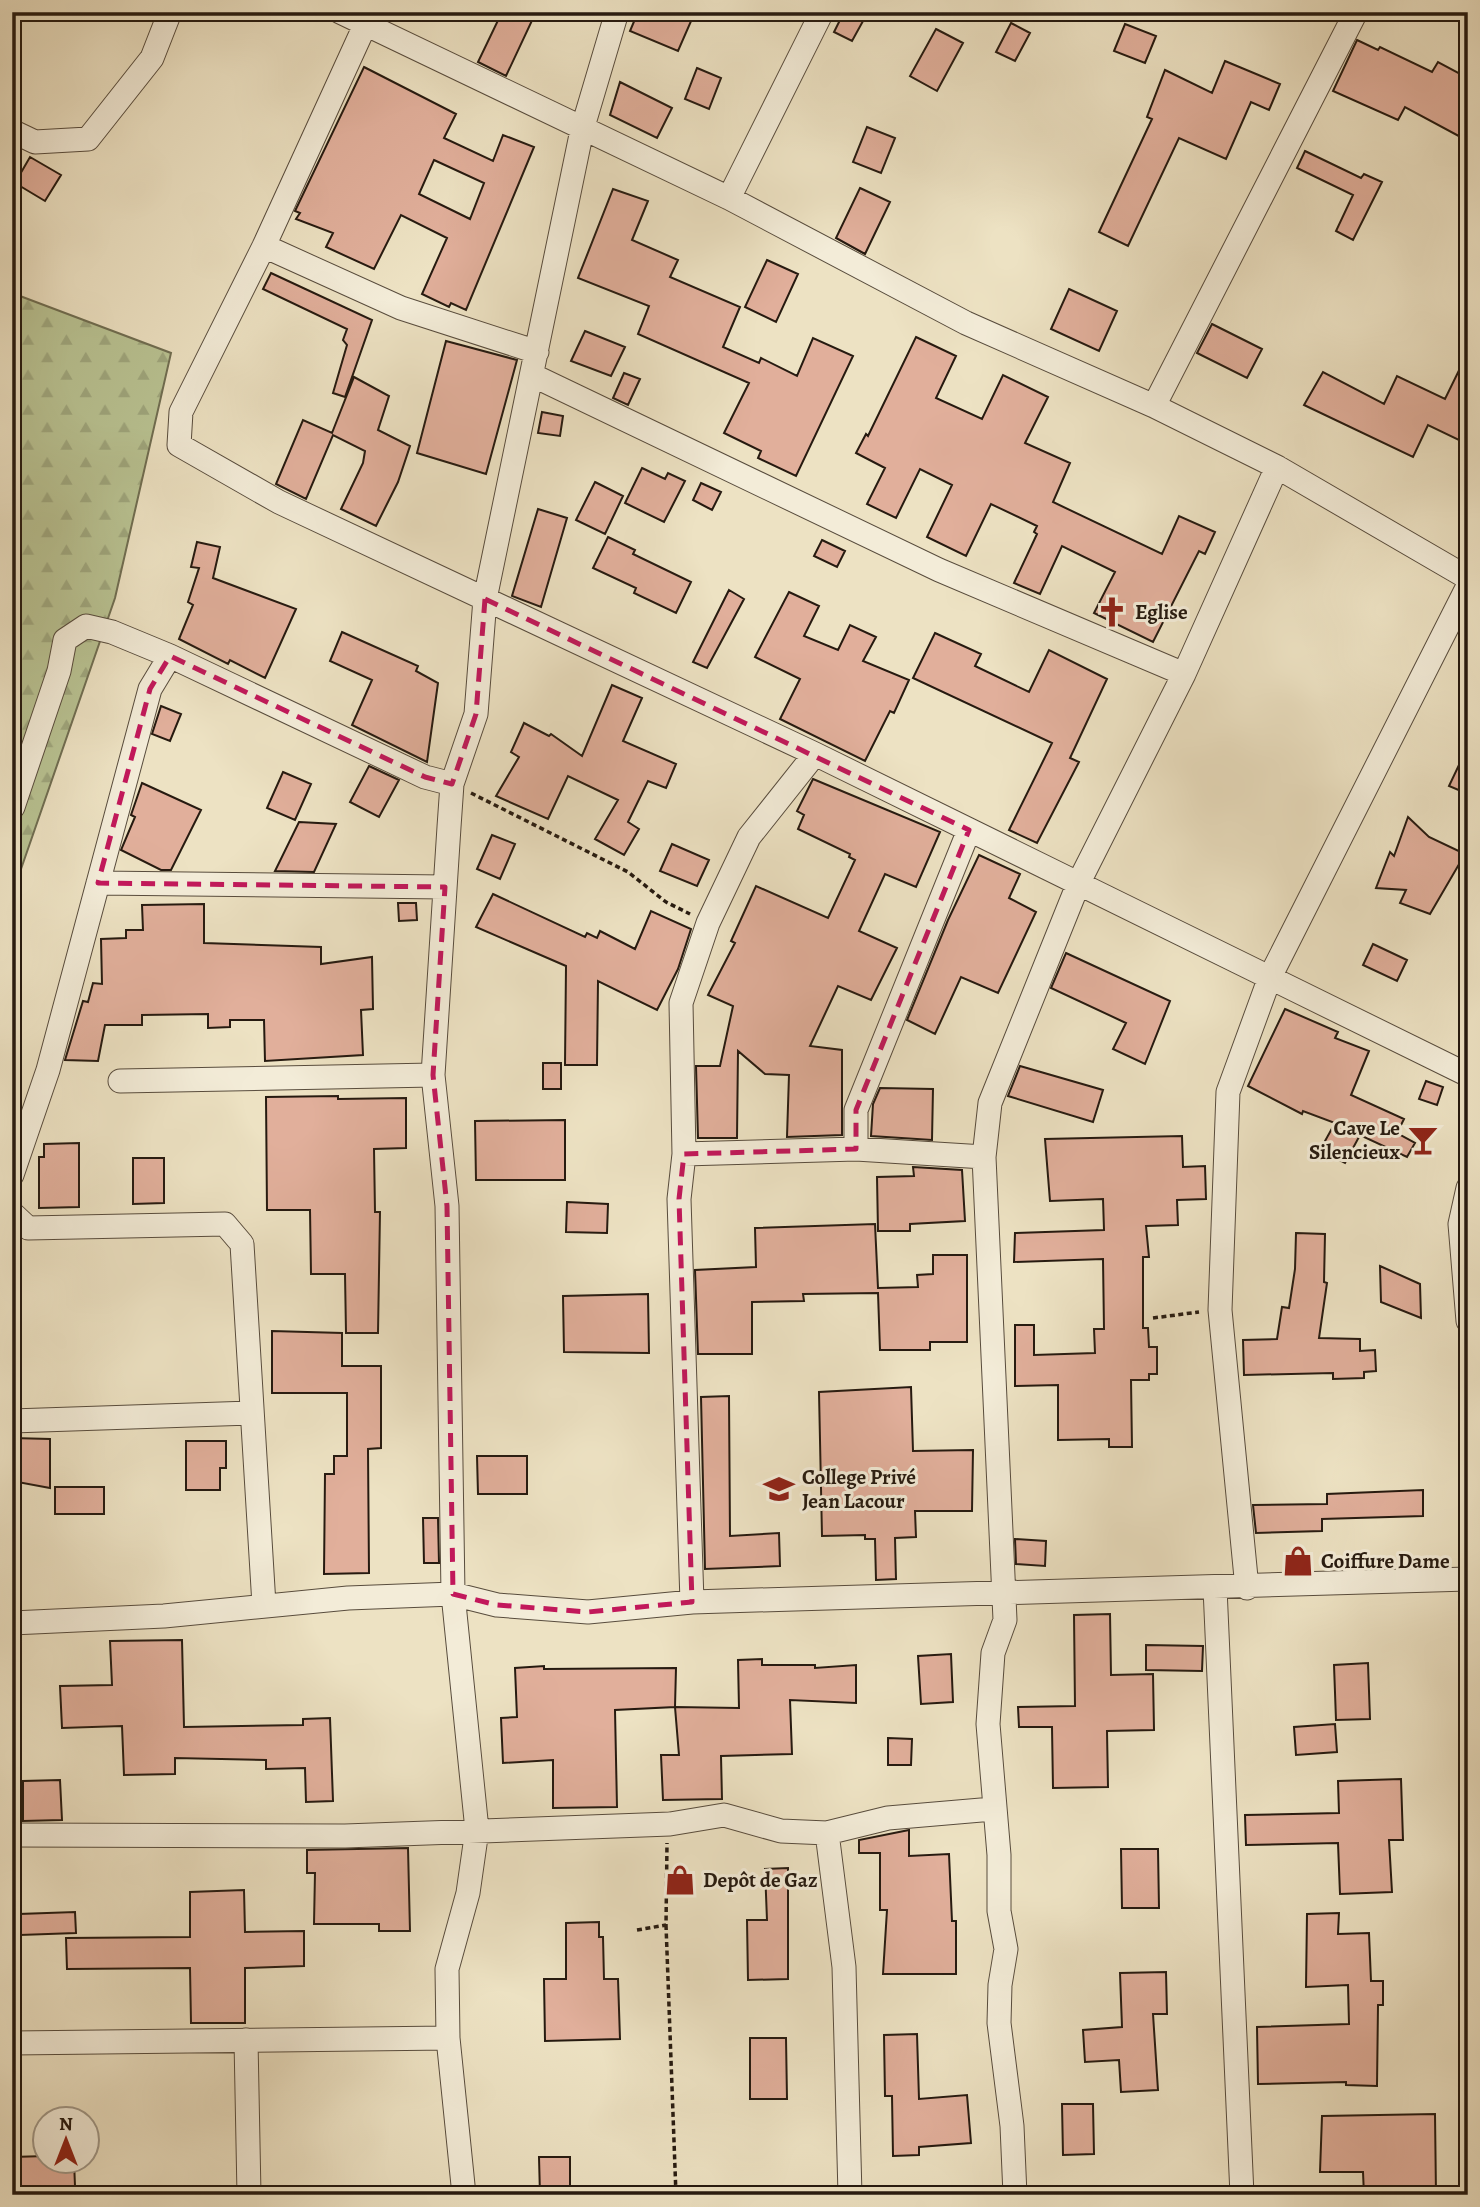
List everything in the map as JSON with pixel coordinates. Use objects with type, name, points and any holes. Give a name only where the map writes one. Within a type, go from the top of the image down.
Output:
[{"type":"street","points":[[12,131],[35,142],[88,139],[152,58],[170,12]]},
{"type":"street","points":[[340,12],[368,19],[582,130],[729,198],[966,323],[1154,406],[1277,467],[1468,578]]},
{"type":"street","points":[[464,2195],[448,2038],[447,1969],[468,1894],[477,1830],[453,1594],[447,1206],[433,1075],[452,784],[477,714],[485,599],[582,130],[617,12]]},
{"type":"street","points":[[729,198],[822,12]]},
{"type":"street","points":[[1154,406],[1350,14]]},
{"type":"street","points":[[368,19],[264,246],[181,412],[180,445],[279,502],[815,754],[1468,1075]]},
{"type":"street","points":[[264,246],[401,308],[537,352]]},
{"type":"street","points":[[532,375],[939,570],[1184,674]]},
{"type":"street","points":[[1015,2195],[1012,2126],[999,2023],[1000,1985],[1006,1949],[999,1911],[999,1855],[993,1809],[989,1677],[993,1653],[1005,1619],[984,1157],[990,1104],[1079,882],[1184,674],[1277,467]]},
{"type":"street","points":[[1247,1588],[1220,1310],[1227,1092],[1270,977],[1468,586]]},
{"type":"street","points":[[13,807],[59,671],[65,640],[86,626],[112,632],[170,656],[425,777],[452,784]]},
{"type":"street","points":[[12,1175],[48,1070],[150,689],[170,656]]},
{"type":"street","points":[[692,1602],[678,1199],[684,1154],[681,1003],[708,923],[749,836],[815,754]]},
{"type":"street","points":[[856,1149],[856,1110],[969,830]]},
{"type":"street","points":[[98,883],[445,887]]},
{"type":"street","points":[[120,1081],[433,1075]]},
{"type":"street","points":[[684,1154],[856,1149],[984,1157]]},
{"type":"street","points":[[1468,1188],[1460,1224],[1468,1321]]},
{"type":"street","points":[[12,1213],[28,1228],[225,1224],[242,1244],[264,1605]]},
{"type":"street","points":[[12,1421],[251,1413]]},
{"type":"street","points":[[12,1623],[164,1616],[264,1605],[453,1594],[497,1605],[588,1612],[692,1602],[1247,1588],[1468,1579]]},
{"type":"street","points":[[1215,1588],[1242,2195]]},
{"type":"street","points":[[12,1835],[117,1832],[345,1836],[670,1824],[724,1815],[781,1831],[827,1833],[888,1818],[993,1809]]},
{"type":"street","points":[[827,1833],[844,1967],[850,2195]]},
{"type":"street","points":[[12,2043],[448,2038]]},
{"type":"street","points":[[246,2040],[248,2195]]},
{"type":"path","points":[[452,784],[628,872],[666,902],[708,923]]},
{"type":"path","points":[[1153,1318],[1220,1310]]},
{"type":"path","points":[[670,1824],[667,1835],[666,1925],[676,2195]]},
{"type":"path","points":[[637,1930],[666,1925]]},
{"type":"highlighted area","points":[[485,599],[969,830],[856,1110],[856,1149],[684,1154],[679,1199],[692,1602],[588,1612],[497,1605],[453,1594],[447,1206],[433,1075],[445,887],[98,883],[150,689],[170,656],[425,777],[452,784],[476,714]]},
{"type":"green space","points":[[12,293],[171,353],[115,598],[12,895]]},
{"type":"building","points":[[502,12],[536,12],[506,76],[478,62]]},
{"type":"building","points":[[638,12],[695,12],[678,51],[630,31]]},
{"type":"building","points":[[844,12],[868,12],[852,41],[834,32]]},
{"type":"building","points":[[1011,23],[1030,33],[1015,61],[996,52]]},
{"type":"building","points":[[1125,24],[1156,36],[1145,63],[1114,51]]},
{"type":"building","points":[[936,29],[963,43],[937,91],[910,76]]},
{"type":"building","points":[[1357,40],[1378,50],[1380,47],[1432,72],[1438,62],[1468,78],[1468,141],[1405,107],[1398,120],[1333,91]]},
{"type":"building","points":[[1225,61],[1280,84],[1269,110],[1251,102],[1226,159],[1179,138],[1128,246],[1099,232],[1152,119],[1147,117],[1165,70],[1212,93]]},
{"type":"building","points":[[364,67],[456,114],[444,138],[493,161],[503,135],[534,147],[466,310],[451,303],[449,307],[422,294],[447,238],[401,215],[374,269],[326,247],[333,233],[296,219],[300,213],[295,211]],"holes":[[[434,160],[484,183],[470,219],[419,194]]]},
{"type":"building","points":[[697,68],[721,78],[709,109],[685,99]]},
{"type":"building","points":[[620,82],[672,108],[657,138],[610,115]]},
{"type":"building","points":[[867,127],[895,138],[881,173],[853,162]]},
{"type":"building","points":[[1305,151],[1361,178],[1364,174],[1382,182],[1353,240],[1336,231],[1353,195],[1297,168]]},
{"type":"building","points":[[30,157],[61,175],[45,201],[15,183]]},
{"type":"building","points":[[860,188],[890,202],[865,254],[836,238]]},
{"type":"building","points":[[613,189],[648,201],[632,240],[678,260],[670,277],[740,307],[723,347],[759,363],[761,358],[797,376],[813,338],[853,356],[796,476],[758,458],[761,451],[724,433],[749,383],[638,334],[649,306],[578,278]]},
{"type":"building","points":[[767,260],[798,274],[776,322],[745,307]]},
{"type":"building","points":[[271,273],[372,320],[345,397],[333,393],[347,345],[343,340],[347,329],[263,289]]},
{"type":"building","points":[[1069,289],[1117,311],[1099,351],[1051,329]]},
{"type":"building","points":[[1212,324],[1262,349],[1247,378],[1197,353]]},
{"type":"building","points":[[585,331],[625,347],[611,376],[571,361]]},
{"type":"building","points":[[916,337],[956,356],[936,398],[982,419],[1003,375],[1048,397],[1025,443],[1070,463],[1053,502],[1162,554],[1179,516],[1215,532],[1205,554],[1199,551],[1153,642],[1094,613],[1115,572],[1062,546],[1040,594],[1014,583],[1037,534],[1034,532],[1037,526],[991,504],[966,556],[927,537],[952,485],[920,469],[896,518],[867,504],[885,468],[856,453],[866,434],[868,436]]},
{"type":"building","points":[[446,341],[517,360],[486,474],[417,453]]},
{"type":"building","points":[[1468,352],[1468,432],[1463,442],[1428,425],[1413,457],[1304,405],[1323,372],[1384,404],[1397,376],[1445,399]]},
{"type":"building","points":[[624,373],[640,379],[628,405],[613,398]]},
{"type":"building","points":[[354,377],[389,396],[378,430],[410,446],[398,482],[376,526],[341,509],[363,463],[365,451],[333,435],[306,499],[276,484],[303,420],[332,433]]},
{"type":"building","points":[[542,412],[563,416],[560,436],[538,433]]},
{"type":"building","points":[[642,468],[665,479],[668,473],[685,481],[664,522],[625,503]]},
{"type":"building","points":[[595,482],[623,496],[605,534],[576,520]]},
{"type":"building","points":[[701,483],[721,492],[712,510],[693,500]]},
{"type":"building","points":[[538,509],[567,518],[541,607],[512,596]]},
{"type":"building","points":[[608,537],[635,550],[633,554],[691,582],[676,613],[634,593],[636,588],[593,568]]},
{"type":"building","points":[[822,540],[845,551],[837,567],[814,556]]},
{"type":"building","points":[[197,542],[220,547],[213,578],[296,609],[265,678],[230,660],[228,664],[179,639],[193,605],[188,602],[199,568],[191,567]]},
{"type":"building","points":[[729,590],[744,599],[707,668],[693,662]]},
{"type":"building","points":[[789,592],[819,606],[804,636],[838,650],[850,625],[876,637],[863,661],[909,680],[894,713],[890,711],[865,761],[780,719],[800,679],[755,657]]},
{"type":"building","points":[[342,632],[418,666],[416,671],[438,683],[427,762],[352,725],[372,680],[330,661]]},
{"type":"building","points":[[935,633],[981,654],[975,666],[1029,692],[1049,650],[1107,679],[1070,758],[1079,762],[1037,843],[1009,830],[1052,743],[913,678]]},
{"type":"building","points":[[612,685],[642,698],[623,741],[676,764],[666,788],[648,781],[628,822],[639,829],[624,855],[595,839],[618,800],[568,776],[548,819],[496,796],[519,757],[511,752],[524,723],[549,736],[551,734],[582,756]]},
{"type":"building","points":[[161,706],[181,714],[170,741],[152,734]]},
{"type":"building","points":[[1468,746],[1468,794],[1449,786]]},
{"type":"building","points":[[369,766],[399,780],[379,817],[350,802]]},
{"type":"building","points":[[283,772],[311,784],[295,820],[267,808]]},
{"type":"building","points":[[813,779],[940,832],[916,887],[885,874],[859,931],[897,948],[871,1000],[838,986],[810,1046],[842,1050],[842,1135],[787,1137],[789,1075],[765,1074],[738,1051],[737,1138],[698,1138],[696,1066],[720,1066],[733,1006],[708,995],[735,943],[731,941],[756,886],[828,918],[855,860],[849,857],[850,854],[798,829],[804,815],[797,811]]},
{"type":"building","points":[[142,783],[201,810],[171,870],[161,870],[121,850],[135,817],[131,815]]},
{"type":"building","points":[[1408,817],[1429,837],[1465,854],[1430,914],[1400,903],[1406,890],[1376,888],[1390,852],[1394,856]]},
{"type":"building","points":[[299,822],[336,824],[314,872],[275,871]]},
{"type":"building","points":[[492,835],[515,844],[500,879],[477,869]]},
{"type":"building","points":[[672,844],[709,860],[697,886],[660,871]]},
{"type":"building","points":[[979,855],[1020,874],[1009,898],[1036,912],[998,993],[961,977],[935,1034],[907,1020],[948,920]]},
{"type":"building","points":[[493,894],[585,937],[587,933],[597,938],[600,931],[635,949],[651,911],[691,929],[678,969],[657,1010],[598,981],[597,1065],[565,1065],[566,966],[476,927]]},
{"type":"building","points":[[398,903],[416,903],[417,920],[399,921]]},
{"type":"building","points":[[204,904],[204,943],[321,947],[321,964],[372,957],[373,1009],[361,1010],[363,1055],[265,1061],[264,1020],[230,1020],[230,1027],[208,1028],[208,1014],[142,1015],[142,1025],[105,1025],[98,1061],[65,1060],[83,1001],[88,1002],[93,983],[102,984],[101,939],[126,938],[126,930],[143,930],[142,905]]},
{"type":"building","points":[[1373,944],[1407,960],[1397,981],[1363,965]]},
{"type":"building","points":[[1066,953],[1170,1001],[1145,1064],[1113,1049],[1126,1023],[1051,988]]},
{"type":"building","points":[[1285,1009],[1338,1032],[1335,1038],[1369,1051],[1351,1095],[1404,1119],[1397,1133],[1415,1143],[1407,1157],[1360,1135],[1345,1163],[1320,1150],[1335,1123],[1303,1111],[1302,1114],[1248,1086]]},
{"type":"building","points":[[543,1063],[561,1063],[561,1089],[543,1089]]},
{"type":"building","points":[[1020,1066],[1103,1090],[1093,1122],[1008,1096]]},
{"type":"building","points":[[1426,1081],[1443,1087],[1437,1105],[1419,1099]]},
{"type":"building","points":[[880,1088],[933,1089],[932,1140],[871,1136],[873,1104]]},
{"type":"building","points":[[338,1096],[338,1099],[406,1098],[406,1148],[374,1149],[375,1212],[380,1212],[378,1333],[346,1333],[345,1274],[311,1274],[310,1210],[267,1210],[266,1097]]},
{"type":"building","points":[[565,1120],[565,1180],[476,1180],[475,1121]]},
{"type":"building","points":[[1182,1136],[1183,1167],[1205,1166],[1206,1199],[1177,1200],[1178,1225],[1146,1226],[1149,1257],[1143,1257],[1143,1328],[1148,1328],[1149,1347],[1157,1347],[1157,1374],[1149,1374],[1149,1380],[1131,1380],[1132,1447],[1109,1447],[1109,1439],[1058,1440],[1058,1385],[1015,1386],[1015,1325],[1034,1325],[1034,1355],[1095,1353],[1094,1329],[1104,1329],[1103,1259],[1014,1262],[1015,1233],[1104,1230],[1103,1199],[1050,1201],[1045,1139]]},
{"type":"building","points":[[79,1143],[79,1207],[39,1208],[39,1157],[44,1157],[44,1144]]},
{"type":"building","points":[[133,1158],[164,1158],[164,1203],[133,1204]]},
{"type":"building","points":[[913,1167],[962,1170],[965,1221],[910,1224],[910,1231],[878,1231],[877,1177],[914,1176]]},
{"type":"building","points":[[567,1202],[608,1204],[607,1233],[566,1232]]},
{"type":"building","points":[[875,1224],[878,1288],[918,1287],[917,1275],[933,1274],[933,1255],[967,1255],[967,1342],[930,1342],[930,1350],[880,1350],[878,1293],[803,1294],[804,1301],[752,1302],[752,1354],[698,1354],[695,1270],[756,1267],[755,1228]]},
{"type":"building","points":[[1296,1233],[1325,1234],[1324,1282],[1327,1283],[1319,1338],[1360,1339],[1360,1351],[1375,1350],[1376,1371],[1364,1372],[1364,1378],[1333,1379],[1333,1373],[1244,1375],[1243,1340],[1277,1339],[1282,1307],[1289,1308],[1295,1269]]},
{"type":"building","points":[[1380,1266],[1420,1284],[1421,1318],[1381,1302]]},
{"type":"building","points":[[648,1294],[649,1353],[564,1352],[563,1296]]},
{"type":"building","points":[[272,1331],[342,1333],[342,1366],[381,1366],[381,1448],[368,1449],[369,1573],[324,1574],[325,1474],[334,1474],[334,1456],[347,1456],[347,1393],[272,1393]]},
{"type":"building","points":[[911,1387],[913,1451],[973,1450],[972,1511],[915,1511],[916,1537],[895,1538],[896,1579],[876,1580],[875,1539],[865,1539],[865,1535],[822,1536],[819,1392]]},
{"type":"building","points":[[729,1396],[730,1536],[779,1533],[780,1566],[705,1569],[701,1397]]},
{"type":"building","points":[[12,1438],[50,1439],[50,1488],[12,1481]]},
{"type":"building","points":[[186,1441],[226,1441],[226,1468],[220,1468],[220,1490],[186,1490]]},
{"type":"building","points":[[477,1456],[527,1456],[527,1494],[478,1494]]},
{"type":"building","points":[[55,1487],[104,1487],[104,1514],[55,1514]]},
{"type":"building","points":[[1423,1490],[1423,1516],[1322,1519],[1322,1531],[1256,1533],[1253,1505],[1327,1504],[1327,1494]]},
{"type":"building","points":[[423,1518],[438,1518],[439,1563],[424,1563]]},
{"type":"building","points":[[1015,1539],[1046,1541],[1045,1566],[1016,1564]]},
{"type":"building","points":[[1110,1614],[1111,1675],[1153,1674],[1154,1730],[1107,1731],[1108,1787],[1053,1788],[1052,1727],[1019,1727],[1018,1707],[1075,1706],[1074,1615]]},
{"type":"building","points":[[182,1640],[184,1727],[303,1725],[303,1719],[330,1718],[333,1801],[306,1802],[305,1768],[266,1769],[266,1760],[175,1758],[175,1774],[124,1775],[122,1726],[62,1728],[60,1686],[112,1685],[110,1641]]},
{"type":"building","points":[[1146,1645],[1203,1646],[1202,1671],[1146,1670]]},
{"type":"building","points":[[951,1654],[953,1702],[921,1704],[918,1656]]},
{"type":"building","points":[[762,1659],[762,1665],[815,1665],[815,1668],[856,1665],[856,1703],[790,1700],[792,1754],[721,1756],[722,1799],[663,1800],[661,1755],[679,1755],[675,1707],[739,1708],[738,1660]]},
{"type":"building","points":[[1368,1663],[1370,1719],[1336,1720],[1334,1665]]},
{"type":"building","points":[[544,1666],[544,1669],[676,1668],[675,1707],[615,1710],[617,1807],[553,1808],[553,1760],[503,1763],[501,1718],[517,1717],[515,1668]]},
{"type":"building","points":[[1335,1724],[1337,1752],[1296,1755],[1294,1727]]},
{"type":"building","points":[[888,1738],[912,1739],[911,1765],[888,1765]]},
{"type":"building","points":[[1401,1779],[1403,1840],[1389,1840],[1392,1892],[1340,1894],[1338,1843],[1246,1845],[1245,1815],[1339,1813],[1338,1781]]},
{"type":"building","points":[[60,1780],[62,1820],[23,1821],[23,1781]]},
{"type":"building","points":[[909,1830],[909,1856],[949,1854],[952,1921],[956,1921],[956,1974],[883,1974],[887,1910],[880,1910],[880,1853],[859,1853],[859,1840]]},
{"type":"building","points":[[408,1848],[410,1931],[379,1931],[379,1924],[314,1924],[315,1873],[307,1873],[307,1850]]},
{"type":"building","points":[[1121,1849],[1158,1849],[1159,1908],[1122,1908]]},
{"type":"building","points":[[788,1868],[788,1979],[748,1980],[747,1920],[767,1920],[765,1869]]},
{"type":"building","points":[[244,1890],[245,1932],[304,1931],[304,1966],[245,1968],[245,2023],[191,2023],[190,1968],[67,1969],[66,1938],[190,1937],[190,1892]]},
{"type":"building","points":[[75,1912],[76,1933],[20,1935],[19,1914]]},
{"type":"building","points":[[1339,1913],[1338,1934],[1369,1933],[1371,1981],[1383,1981],[1383,2005],[1378,2005],[1377,2086],[1346,2085],[1346,2082],[1258,2084],[1257,2027],[1349,2024],[1348,1985],[1306,1987],[1307,1914]]},
{"type":"building","points":[[599,1922],[599,1937],[603,1937],[604,1979],[618,1979],[620,2039],[545,2041],[544,1979],[566,1979],[566,1923]]},
{"type":"building","points":[[1166,1972],[1167,2014],[1153,2014],[1158,2090],[1121,2092],[1119,2060],[1085,2062],[1083,2030],[1122,2027],[1120,1973]]},
{"type":"building","points":[[917,2034],[919,2099],[967,2095],[971,2143],[919,2147],[919,2155],[893,2156],[892,2096],[885,2096],[884,2035]]},
{"type":"building","points":[[750,2038],[786,2038],[787,2099],[750,2099]]},
{"type":"building","points":[[1062,2104],[1093,2104],[1094,2154],[1063,2155]]},
{"type":"building","points":[[1435,2114],[1436,2195],[1364,2195],[1363,2172],[1320,2172],[1322,2116]]},
{"type":"building","points":[[32,2156],[32,2176],[75,2176],[75,2186],[12,2189],[12,2157]]},
{"type":"building","points":[[539,2157],[570,2157],[570,2195],[540,2195]]},
{"type":"place","name":"Eglise","points":[[1112,612]]},
{"type":"place","name":"Cave Le Silencieux","points":[[1423,1140]]},
{"type":"place","name":"College Privé Jean Lacour","points":[[779,1489]]},
{"type":"place","name":"Coiffure Dame","points":[[1298,1561]]},
{"type":"place","name":"Depôt de Gaz","points":[[680,1880]]}]
